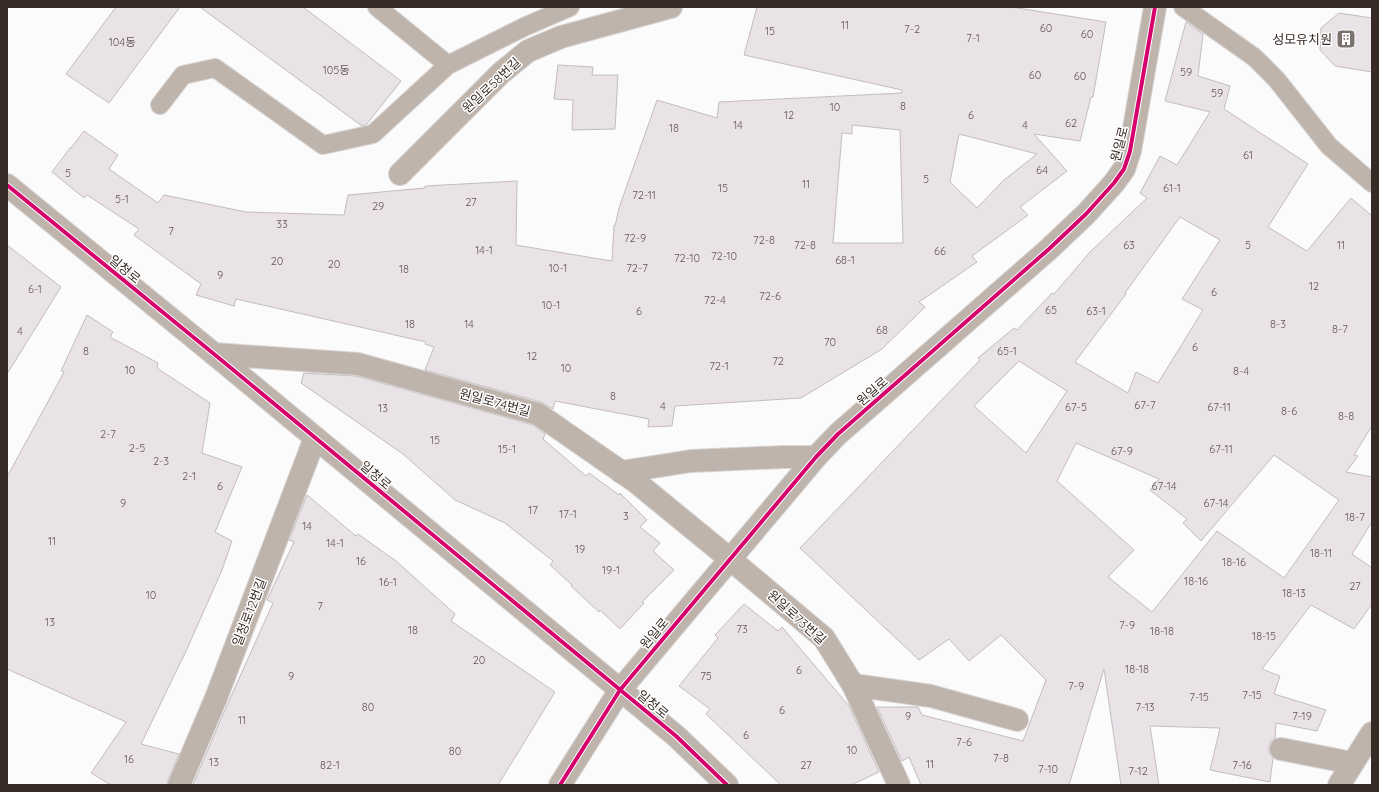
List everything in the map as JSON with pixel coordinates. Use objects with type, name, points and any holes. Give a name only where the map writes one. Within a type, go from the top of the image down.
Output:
[{"type":"street","name":"원일로58번길","points":[[400,174],[501,73],[528,51],[561,37],[671,7]]},
{"type":"street","name":"원일로","points":[[560,785],[620,690],[816,457],[838,434],[1049,249],[1086,214],[1114,184],[1124,169],[1130,152],[1155,7]]},
{"type":"street","name":"일청로","points":[[7,185],[676,736],[720,783]]},
{"type":"street","name":"원일로74번길","points":[[214,354],[358,364],[538,414],[636,482],[730,559]]},
{"type":"street","name":"일청로12번길","points":[[179,785],[216,698],[315,438]]},
{"type":"street","points":[[621,472],[691,461],[816,457]]},
{"type":"street","name":"원일로73번길","points":[[730,559],[824,638],[853,685],[899,785]]},
{"type":"street","points":[[853,685],[931,696],[1017,720]]},
{"type":"street","points":[[1339,785],[1372,733]]},
{"type":"street","points":[[1281,749],[1352,764]]},
{"type":"lane","points":[[377,7],[448,65]]},
{"type":"lane","points":[[160,105],[184,75],[215,68],[323,145],[373,134],[448,65],[524,27],[570,7]]},
{"type":"lane","points":[[1183,7],[1254,56],[1277,80],[1329,146],[1372,183]]},
{"type":"building","points":[[116,7],[180,7],[109,103],[66,74]]},
{"type":"building","points":[[200,7],[303,7],[401,81],[366,125],[362,126]]},
{"type":"building","points":[[757,7],[1011,7],[1106,22],[1093,97],[1091,97],[1080,141],[1034,134],[1067,171],[1020,207],[1028,215],[972,256],[977,262],[919,302],[925,307],[882,349],[801,398],[675,406],[672,426],[648,427],[649,419],[555,401],[553,409],[541,402],[425,370],[434,347],[425,344],[426,342],[236,299],[234,306],[196,295],[201,284],[134,235],[139,229],[87,195],[84,198],[52,172],[84,131],[118,155],[109,169],[158,203],[164,195],[246,212],[344,215],[348,195],[425,188],[425,186],[517,181],[516,245],[612,261],[614,225],[615,226],[619,208],[657,100],[717,118],[719,102],[902,93],[902,90],[744,55]],"holes":[[[852,125],[900,130],[903,243],[833,243],[842,133],[852,134]],[[959,134],[1037,154],[1004,180],[977,208],[950,182]]]},
{"type":"building","name":"성모유치원","points":[[1339,13],[1372,18],[1372,72],[1335,66],[1320,50],[1321,28]]},
{"type":"building","points":[[1186,22],[1203,34],[1198,76],[1230,86],[1224,109],[1308,164],[1268,227],[1307,251],[1351,198],[1372,216],[1372,426],[1354,455],[1358,456],[1346,472],[1372,477],[1372,522],[1352,554],[1372,568],[1372,604],[1354,629],[1311,605],[1262,669],[1280,676],[1274,694],[1326,710],[1317,731],[1276,723],[1275,739],[1271,741],[1269,747],[1269,753],[1273,758],[1270,782],[1210,770],[1220,728],[1150,726],[1159,785],[1121,785],[1104,669],[1069,785],[921,785],[909,757],[902,761],[877,707],[918,707],[922,715],[1023,741],[1046,680],[1001,635],[969,661],[949,639],[919,660],[800,548],[980,360],[978,358],[1014,328],[1017,330],[1052,293],[1054,294],[1090,252],[1147,198],[1140,193],[1160,156],[1177,165],[1210,112],[1165,101]],"holes":[[[1180,217],[1220,240],[1182,299],[1203,310],[1158,383],[1136,372],[1128,393],[1075,362],[1126,294],[1125,293]],[[1019,361],[1067,391],[1026,453],[974,406]],[[1076,443],[1159,479],[1150,490],[1187,519],[1183,523],[1201,541],[1274,455],[1339,500],[1284,578],[1217,531],[1152,612],[1108,577],[1134,550],[1057,481]]]},
{"type":"building","points":[[558,65],[593,67],[592,75],[618,75],[615,129],[572,130],[573,100],[554,99]]},
{"type":"building","points":[[7,245],[61,287],[7,374]]},
{"type":"building","points":[[87,315],[113,332],[110,337],[158,363],[157,368],[210,403],[202,453],[242,467],[215,532],[232,541],[222,570],[187,649],[141,744],[179,754],[167,785],[111,785],[91,773],[126,722],[7,669],[7,477],[64,372],[61,371]]},
{"type":"building","points":[[304,373],[356,376],[533,425],[545,434],[543,439],[586,476],[589,473],[619,495],[620,493],[647,520],[640,527],[660,543],[653,551],[674,570],[642,602],[644,603],[620,629],[600,610],[599,612],[550,565],[553,561],[505,523],[455,500],[403,454],[301,383]]},
{"type":"building","points":[[307,495],[356,536],[358,534],[396,561],[455,614],[451,621],[555,692],[498,785],[193,785],[273,603],[267,600],[294,542],[289,540]]},
{"type":"building","points":[[744,604],[778,631],[782,627],[849,706],[879,772],[851,785],[781,785],[706,714],[710,709],[679,686],[718,638],[715,635]]},
{"type":"cycle path","points":[[560,785],[620,690],[816,457],[838,434],[1049,249],[1086,214],[1114,183],[1124,169],[1130,151],[1155,7]]},
{"type":"cycle path","points":[[7,185],[676,736],[727,785]]},
{"type":"place","name":"성모유치원","points":[[1346,39]]}]
